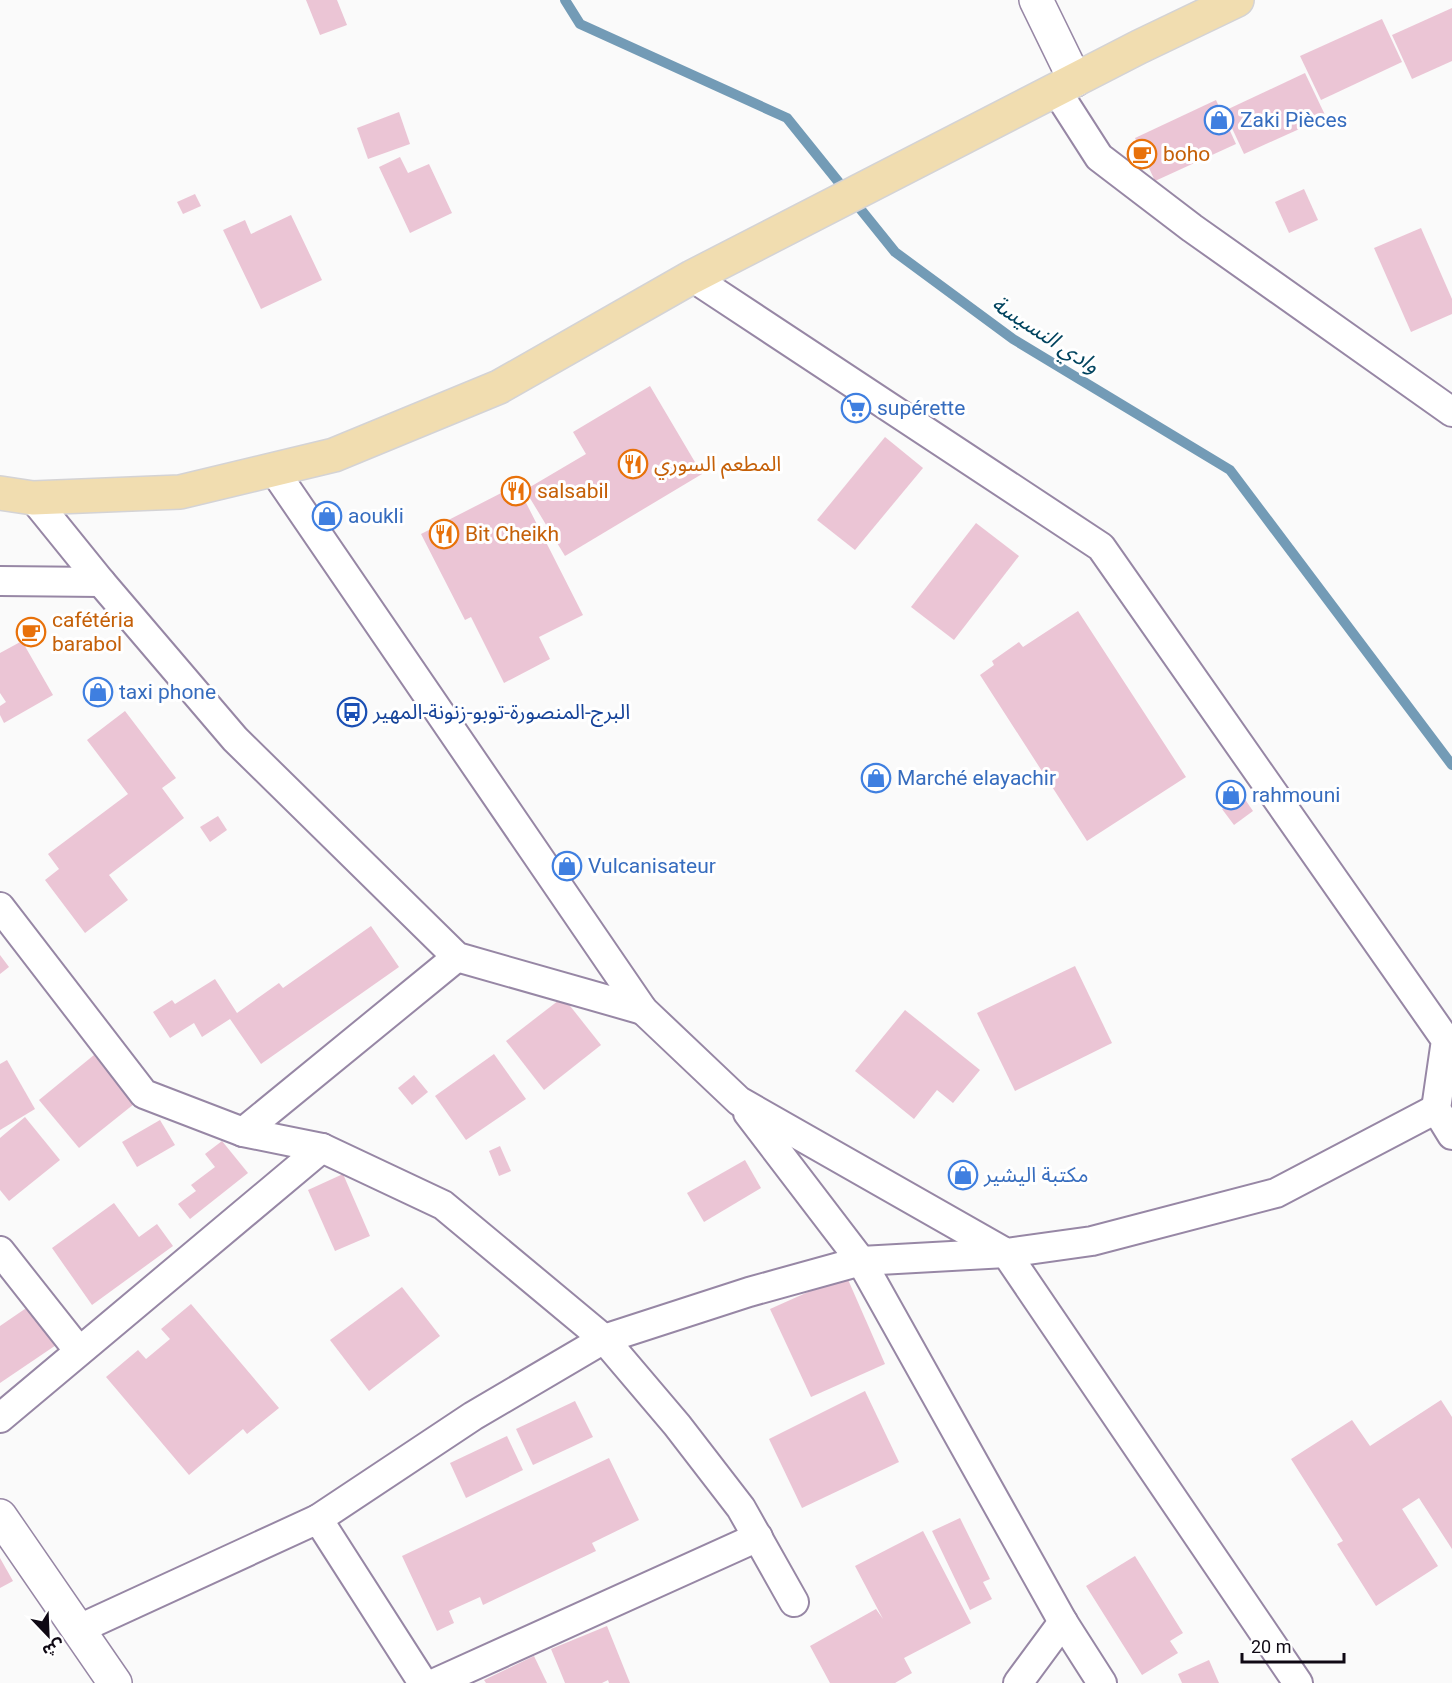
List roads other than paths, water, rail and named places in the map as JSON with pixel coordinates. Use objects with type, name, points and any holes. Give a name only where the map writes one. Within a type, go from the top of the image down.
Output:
[{"type":"main road","points":[[0,493],[33,498],[180,492],[334,455],[499,387],[692,277],[1065,85],[1238,0]]},
{"type":"street","points":[[1036,0],[1065,85],[1099,157],[1191,228],[1452,412]]},
{"type":"street","points":[[692,277],[1101,547],[1446,1040],[1436,1109],[1452,1135]]},
{"type":"street","points":[[273,469],[643,1010],[739,1101],[861,1261],[1063,1622],[1102,1683]]},
{"type":"street","points":[[33,498],[101,582],[235,739],[457,957],[643,1010]]},
{"type":"street","points":[[0,581],[101,582]]},
{"type":"street","points":[[0,907],[144,1094],[243,1132],[322,1148],[443,1205],[604,1339],[677,1425],[741,1508],[794,1602]]},
{"type":"street","points":[[243,1132],[457,957]]},
{"type":"street","points":[[739,1101],[1006,1253],[1298,1683]]},
{"type":"street","points":[[79,1629],[318,1519],[473,1416],[604,1339],[749,1292],[861,1261],[1006,1253],[1092,1241],[1276,1193],[1436,1109]]},
{"type":"street","points":[[0,1418],[322,1148]]},
{"type":"street","points":[[0,1251],[79,1352]]},
{"type":"street","points":[[0,1516],[116,1683]]},
{"type":"street","points":[[318,1519],[423,1683]]},
{"type":"street","points":[[435,1683],[758,1537]]},
{"type":"street","points":[[1018,1683],[1063,1622]]},
{"type":"waterway","name":"وادي النسيسة","points":[[565,0],[580,24],[787,118],[895,252],[1013,339],[1230,470],[1452,765]]},
{"type":"place","name":"Zaki Pièces","points":[[1219,120]]},
{"type":"place","name":"boho","points":[[1142,154]]},
{"type":"place","name":"supérette","points":[[856,408]]},
{"type":"place","name":"المطعم السوري","points":[[633,464]]},
{"type":"place","name":"salsabil","points":[[516,491]]},
{"type":"place","name":"aoukli","points":[[327,516]]},
{"type":"place","name":"Bit Cheikh","points":[[444,534]]},
{"type":"place","name":"cafétéria barabol","points":[[31,632]]},
{"type":"place","name":"taxi phone","points":[[98,692]]},
{"type":"place","name":"البرج-المنصورة-توبو-زنونة-المهير","points":[[352,712]]},
{"type":"place","name":"Marché elayachir","points":[[876,778]]},
{"type":"place","name":"rahmouni","points":[[1231,795]]},
{"type":"place","name":"Vulcanisateur","points":[[567,866]]},
{"type":"place","name":"مكتبة اليشير","points":[[963,1175]]}]
